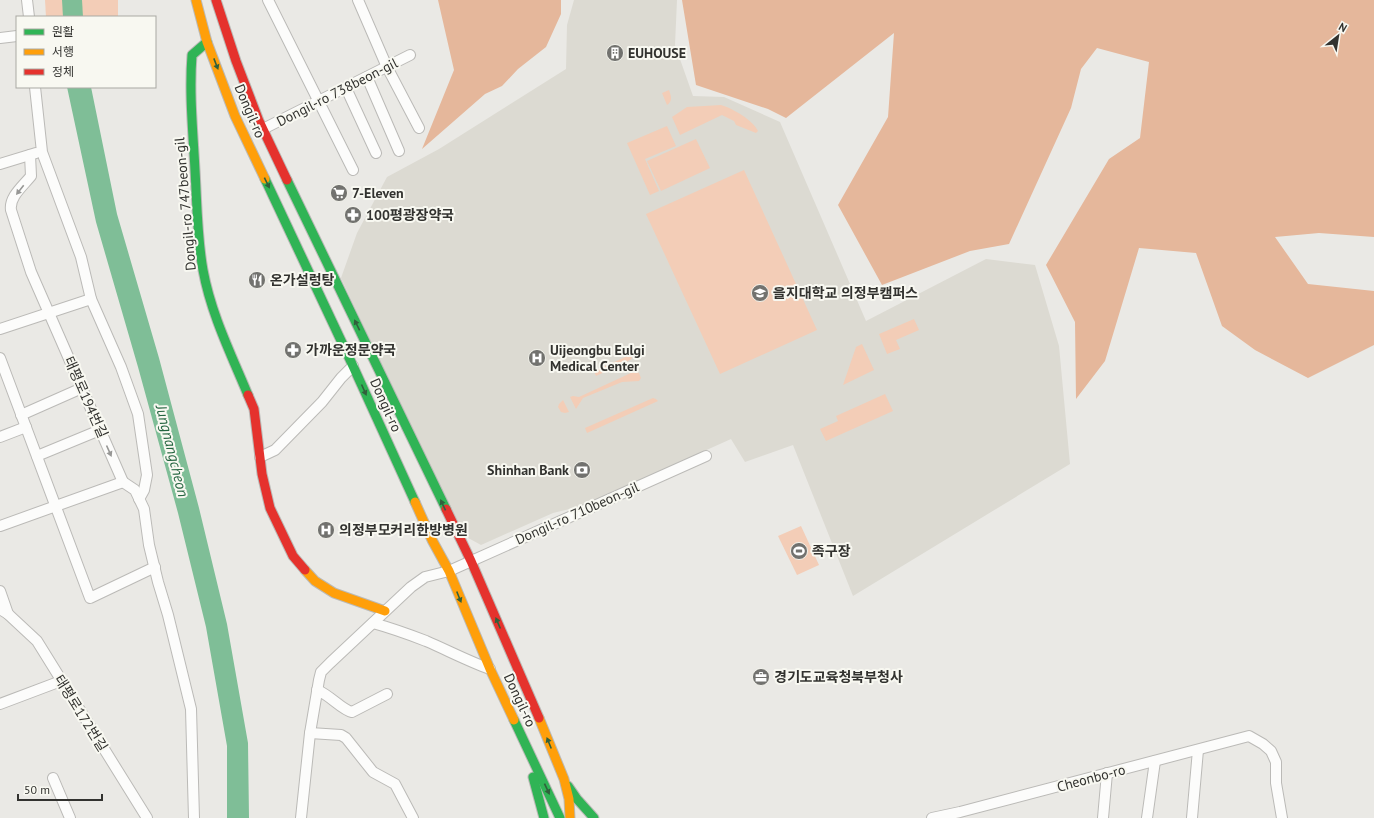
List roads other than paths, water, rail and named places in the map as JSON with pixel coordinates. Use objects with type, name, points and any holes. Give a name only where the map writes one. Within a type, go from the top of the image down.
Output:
[{"type":"street","points":[[27,0],[29,16]]},
{"type":"street","name":"Dongil-ro","points":[[196,0],[207,42],[238,123],[353,366],[432,540],[449,571],[490,669],[560,818]]},
{"type":"street","name":"Dongil-ro","points":[[216,0],[241,78],[263,129],[471,561],[526,687],[564,779],[569,799],[570,818]]},
{"type":"street","points":[[268,0],[353,170]]},
{"type":"street","points":[[358,0],[387,66],[419,128]]},
{"type":"street","points":[[0,38],[16,36]]},
{"type":"street","name":"Dongil-ro 747beon-gil","points":[[207,42],[192,55],[191,66],[191,101],[203,270],[215,315],[254,409],[262,474],[270,508],[286,543],[300,565],[315,582],[334,593],[385,611]]},
{"type":"street","name":"Dongil-ro 738beon-gil","points":[[263,129],[410,55]]},
{"type":"street","points":[[367,77],[399,151]]},
{"type":"street","points":[[35,88],[42,152],[81,257],[91,298],[121,367],[138,414],[147,475],[144,490],[139,499]]},
{"type":"street","points":[[346,88],[376,153]]},
{"type":"street","points":[[0,164],[42,152]]},
{"type":"street","name":"태평로194번길","points":[[30,155],[31,176],[12,200],[10,205],[11,210],[31,272],[123,482]]},
{"type":"street","points":[[0,329],[91,298]]},
{"type":"street","points":[[0,358],[4,383],[26,426],[90,598],[154,567]]},
{"type":"street","points":[[260,457],[275,450],[322,402],[341,378],[353,366]]},
{"type":"street","points":[[21,415],[82,388]]},
{"type":"street","points":[[0,437],[26,426]]},
{"type":"street","points":[[37,456],[100,430]]},
{"type":"street","name":"Dongil-ro 710beon-gil","points":[[302,818],[310,733],[317,690],[322,672],[411,587],[425,577],[449,571],[706,456]]},
{"type":"street","points":[[0,526],[123,482],[135,490],[144,509],[154,567],[168,615],[191,709],[194,818]]},
{"type":"street","points":[[0,591],[4,612]]},
{"type":"street","name":"태평로172번길","points":[[4,612],[37,641],[146,818]]},
{"type":"street","points":[[373,623],[398,630],[426,641],[490,669]]},
{"type":"street","points":[[0,704],[61,680]]},
{"type":"street","points":[[317,690],[326,694],[346,711],[352,712],[387,694]]},
{"type":"street","points":[[518,728],[542,805],[544,818]]},
{"type":"street","points":[[310,733],[341,735],[346,738],[373,772],[395,784],[414,818]]},
{"type":"street","name":"Cheonbo-ro","points":[[933,818],[1249,736],[1271,751],[1276,762],[1276,783],[1282,818]]},
{"type":"street","points":[[1192,818],[1198,750]]},
{"type":"street","points":[[1147,818],[1155,761]]},
{"type":"street","points":[[1103,818],[1107,773]]},
{"type":"street","points":[[53,778],[70,818]]},
{"type":"street","points":[[564,779],[580,818]]},
{"type":"street","points":[[564,779],[577,799],[594,818]]},
{"type":"water","points":[[62,0],[82,0],[83,16],[63,16]]},
{"type":"water","name":"Jungnangcheon","points":[[67,88],[91,88],[117,214],[159,358],[199,508],[227,624],[248,743],[249,818],[227,818],[227,746],[206,627],[178,513],[96,222]]},
{"type":"place","name":"EUHOUSE","points":[[615,53]]},
{"type":"place","name":"7-Eleven","points":[[339,193]]},
{"type":"place","name":"100평광장약국","points":[[353,215]]},
{"type":"place","name":"온가설렁탕","points":[[257,280]]},
{"type":"place","name":"을지대학교 의정부캠퍼스","points":[[760,293]]},
{"type":"place","name":"가까운정문약국","points":[[293,350]]},
{"type":"place","name":"Uijeongbu Eulgi Medical Center","points":[[537,358]]},
{"type":"place","name":"Shinhan Bank","points":[[582,470]]},
{"type":"place","name":"의정부모커리한방병원","points":[[326,530]]},
{"type":"place","name":"족구장","points":[[799,551]]},
{"type":"place","name":"경기도교육청북부청사","points":[[761,677]]}]
